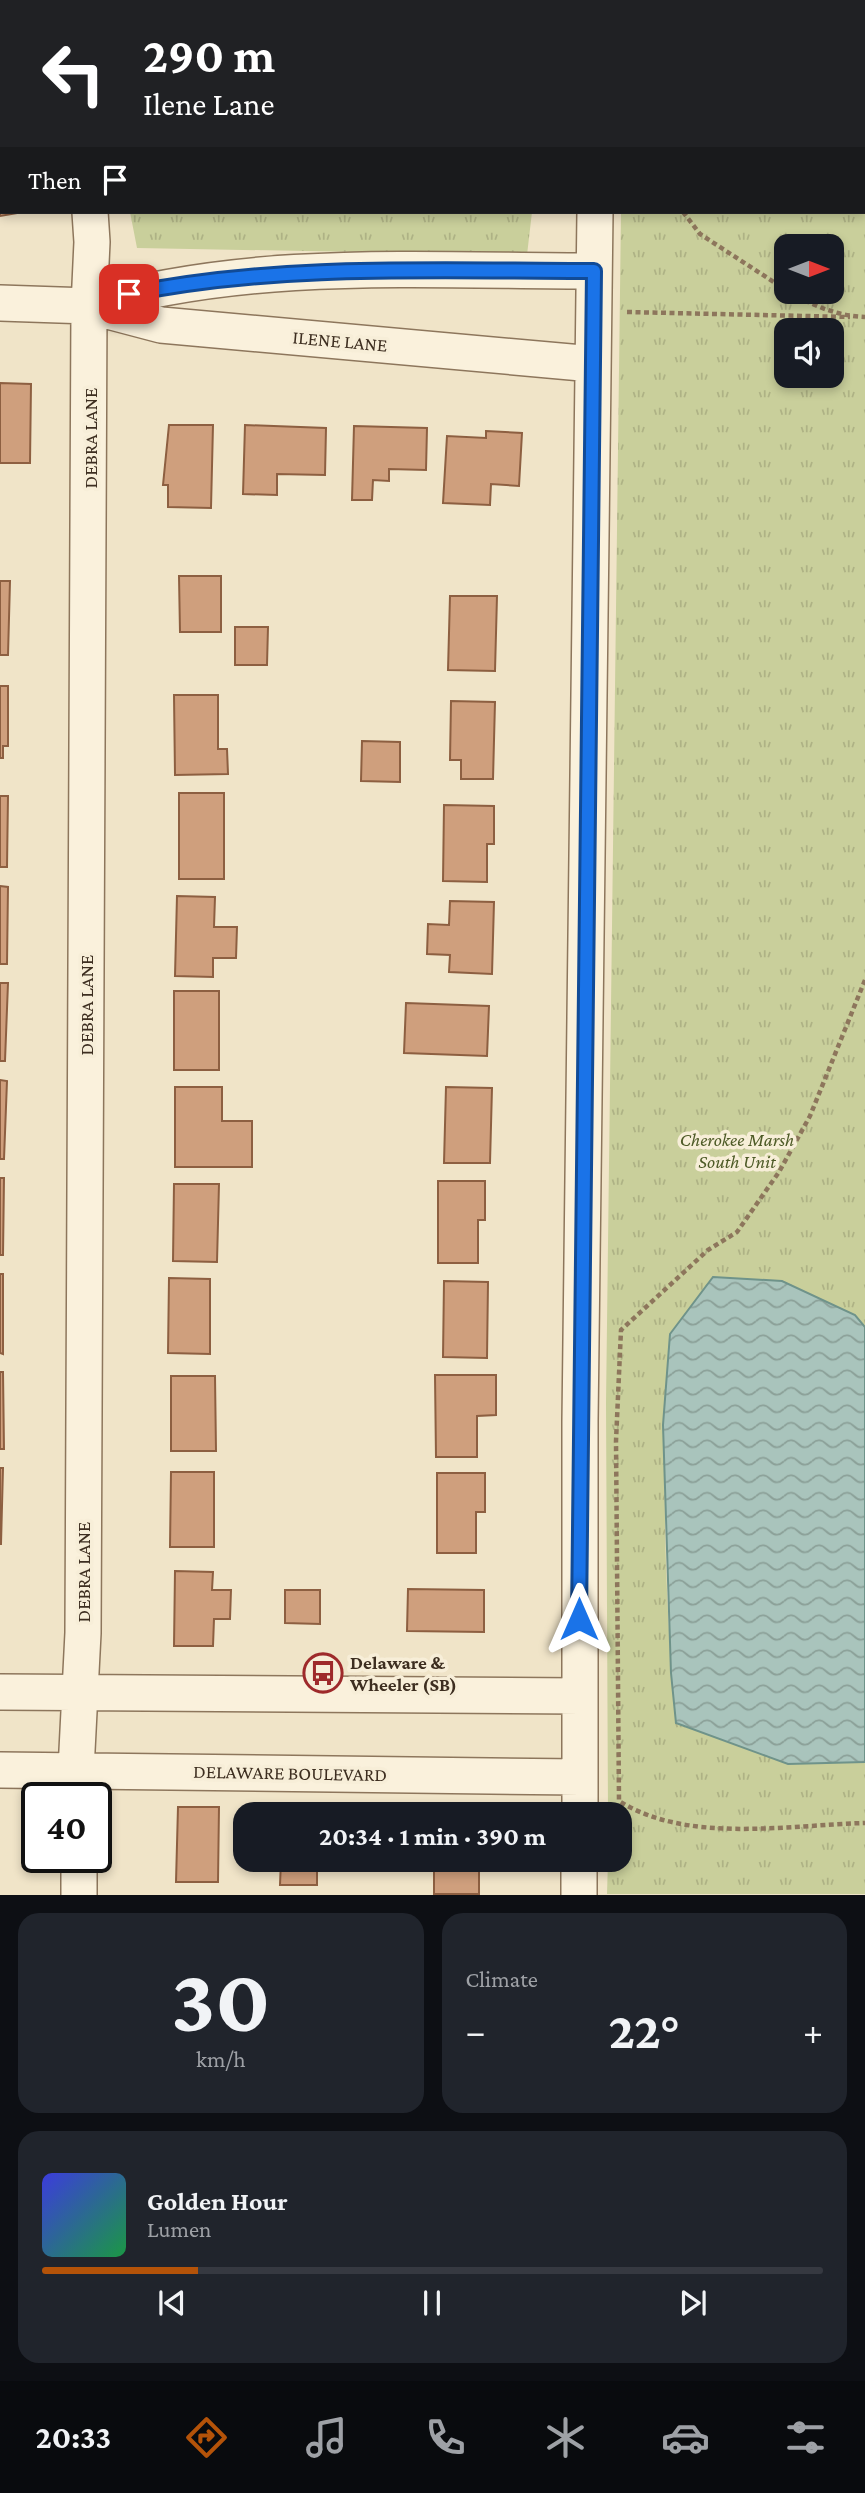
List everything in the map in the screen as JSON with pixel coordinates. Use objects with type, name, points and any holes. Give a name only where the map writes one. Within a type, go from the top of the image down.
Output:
[{"type":"street","name":"DEBRA LANE","points":[[77,1782],[83,1633],[90,214]]},
{"type":"street","points":[[580,1802],[580,1421],[595,214]]},
{"type":"street","name":"ILENE LANE","points":[[89,306],[174,285],[269,274],[594,271]]},
{"type":"street","name":"ILENE LANE","points":[[0,303],[89,306],[161,325],[593,364]]},
{"type":"street","points":[[0,1692],[580,1696]]},
{"type":"street","name":"DELAWARE BOULEVARD","points":[[0,1770],[66,1782]]},
{"type":"street","name":"DELAWARE BOULEVARD","points":[[112,1784],[580,1777]]},
{"type":"street","points":[[579,1872],[579,1895]]},
{"type":"street","points":[[79,1873],[79,1895]]},
{"type":"path","points":[[685,214],[700,234],[774,282]]},
{"type":"path","points":[[812,304],[850,317]]},
{"type":"path","points":[[620,312],[865,317]]},
{"type":"path","points":[[865,980],[810,1116],[779,1172],[737,1232],[708,1251],[621,1329],[616,1441],[619,1801],[633,1810],[675,1821],[738,1831],[865,1823]]},
{"type":"green space","points":[[130,214],[532,214],[527,255],[137,248]]},
{"type":"green space","name":"Cherokee Marsh South Unit","points":[[621,214],[865,214],[865,1327],[855,1315],[670,1334],[665,1480],[666,1577],[676,1723],[788,1764],[865,1762],[865,1894],[607,1894],[608,1872],[632,1872],[632,1802],[608,1802],[606,1403]]},
{"type":"water","points":[[713,1277],[782,1281],[855,1315],[865,1327],[865,1762],[788,1764],[676,1723],[671,1673],[663,1425],[670,1334]]},
{"type":"building","points":[[0,383],[31,384],[30,463],[0,463]]},
{"type":"building","points":[[169,425],[213,425],[211,508],[168,507],[168,485],[163,485]]},
{"type":"building","points":[[245,425],[326,428],[325,475],[277,474],[277,495],[243,494]]},
{"type":"building","points":[[354,426],[427,428],[426,470],[389,469],[389,481],[373,480],[372,500],[352,500]]},
{"type":"building","points":[[486,431],[522,433],[519,486],[491,484],[490,505],[443,503],[447,436],[486,438]]},
{"type":"building","points":[[179,576],[221,576],[221,632],[180,632]]},
{"type":"building","points":[[0,581],[10,581],[8,655],[0,655]]},
{"type":"building","points":[[450,596],[497,596],[495,671],[448,670]]},
{"type":"building","points":[[235,627],[268,627],[267,665],[235,665]]},
{"type":"building","points":[[0,686],[8,686],[8,746],[3,746],[3,758],[0,758]]},
{"type":"building","points":[[174,695],[218,695],[218,749],[227,749],[228,774],[175,775]]},
{"type":"building","points":[[451,701],[495,702],[493,779],[461,779],[461,760],[450,760]]},
{"type":"building","points":[[362,741],[400,742],[400,782],[361,781]]},
{"type":"building","points":[[179,793],[224,793],[224,879],[179,879]]},
{"type":"building","points":[[0,796],[8,796],[7,867],[0,867]]},
{"type":"building","points":[[444,805],[494,806],[494,844],[487,844],[487,882],[443,881]]},
{"type":"building","points":[[0,886],[8,887],[7,964],[0,964]]},
{"type":"building","points":[[177,896],[215,897],[214,927],[237,927],[236,958],[213,958],[213,977],[175,976]]},
{"type":"building","points":[[450,901],[494,902],[492,974],[449,972],[450,955],[427,954],[428,924],[449,925]]},
{"type":"building","points":[[0,983],[8,983],[5,1061],[0,1061]]},
{"type":"building","points":[[174,991],[219,991],[219,1070],[174,1070]]},
{"type":"building","points":[[406,1003],[489,1006],[487,1056],[404,1053]]},
{"type":"building","points":[[0,1080],[7,1081],[4,1159],[0,1159]]},
{"type":"building","points":[[175,1087],[222,1087],[222,1121],[252,1121],[252,1167],[175,1167]]},
{"type":"building","points":[[446,1087],[492,1088],[490,1163],[444,1163]]},
{"type":"building","points":[[0,1178],[4,1178],[3,1255],[0,1255]]},
{"type":"building","points":[[438,1181],[485,1181],[485,1220],[478,1220],[478,1263],[438,1263]]},
{"type":"building","points":[[174,1184],[219,1184],[217,1262],[173,1261]]},
{"type":"building","points":[[0,1274],[3,1274],[3,1354],[0,1353]]},
{"type":"building","points":[[169,1278],[210,1279],[210,1354],[168,1353]]},
{"type":"building","points":[[444,1281],[488,1282],[487,1358],[443,1357]]},
{"type":"building","points":[[0,1372],[3,1372],[4,1449],[0,1449]]},
{"type":"building","points":[[435,1375],[496,1375],[496,1415],[477,1416],[477,1457],[436,1457]]},
{"type":"building","points":[[171,1376],[215,1376],[216,1451],[171,1451]]},
{"type":"building","points":[[0,1468],[3,1468],[1,1544],[0,1544]]},
{"type":"building","points":[[171,1472],[214,1472],[214,1547],[170,1547]]},
{"type":"building","points":[[437,1473],[485,1473],[485,1512],[476,1512],[476,1553],[437,1553]]},
{"type":"building","points":[[175,1571],[213,1572],[212,1590],[231,1590],[230,1619],[214,1619],[213,1646],[174,1646]]},
{"type":"building","points":[[408,1589],[484,1590],[484,1632],[407,1631]]},
{"type":"building","points":[[285,1590],[320,1590],[320,1624],[285,1623]]},
{"type":"building","points":[[178,1807],[219,1807],[218,1882],[176,1882]]},
{"type":"building","points":[[281,1872],[317,1872],[317,1885],[280,1885]]},
{"type":"building","points":[[434,1872],[479,1872],[479,1894],[434,1894]]},
{"type":"place","name":"Delaware & Wheeler (SB)","points":[[323,1673]]},
{"type":"route","points":[[129,294],[174,285],[269,274],[594,271],[579,1619]]}]
